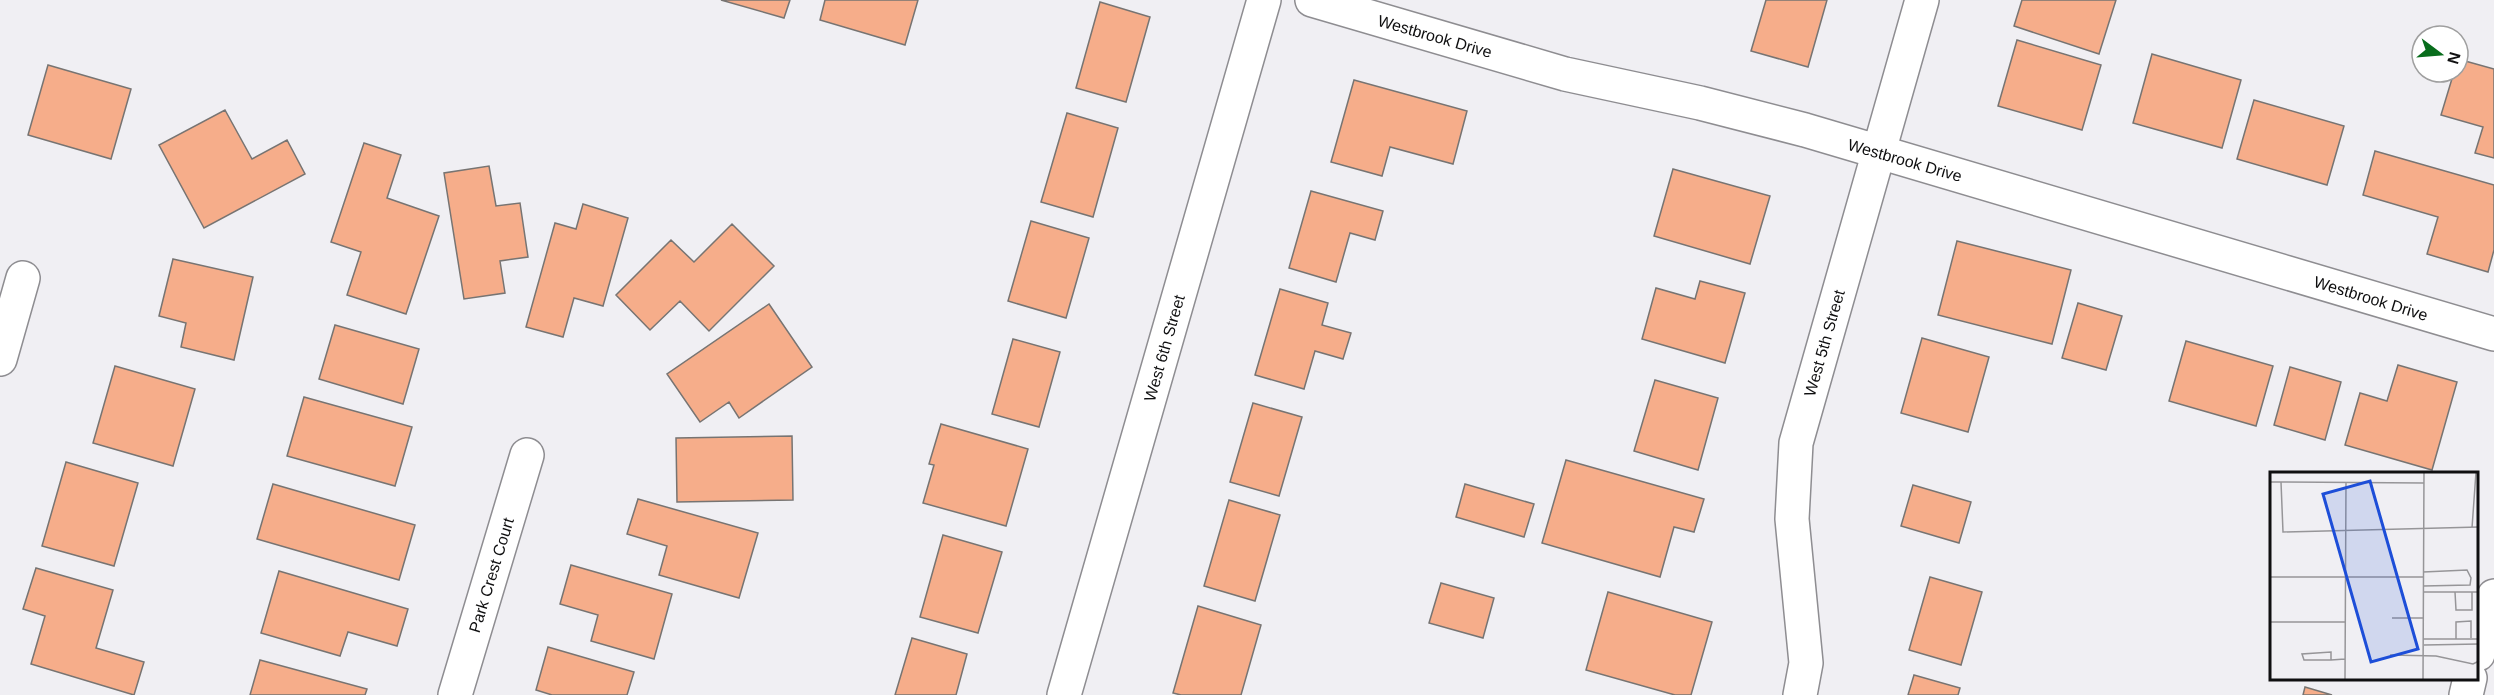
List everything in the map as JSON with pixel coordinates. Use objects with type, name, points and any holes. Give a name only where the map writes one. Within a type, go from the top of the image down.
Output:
[{"type":"street","name":"West 6th Street","points":[[1064,695],[1264,0]]},
{"type":"street","name":"Westbrook Drive","points":[[1312,0],[1565,74],[1700,103],[1878,151],[2494,334]]},
{"type":"street","name":"West 5th Street","points":[[1800,695],[1806,663],[1792,519],[1796,443],[1922,0]]},
{"type":"street","points":[[0,359],[23,278]]},
{"type":"street","name":"Park Crest Court","points":[[455,695],[527,455]]},
{"type":"street","points":[[2479,650],[2494,596]]},
{"type":"street","points":[[2466,695],[2470,680]]},
{"type":"building","points":[[721,0],[790,0],[784,18]]},
{"type":"building","points":[[825,0],[918,0],[905,45],[820,20]]},
{"type":"building","points":[[1766,0],[1827,0],[1808,67],[1751,51]]},
{"type":"building","points":[[2022,0],[2116,0],[2099,54],[2014,26]]},
{"type":"building","points":[[1100,2],[1150,17],[1126,102],[1076,88]]},
{"type":"building","points":[[2017,40],[2101,65],[2082,130],[1998,106]]},
{"type":"building","points":[[2152,54],[2241,80],[2222,148],[2133,123]]},
{"type":"building","points":[[2470,62],[2494,69],[2494,158],[2475,153],[2483,127],[2441,115],[2450,84],[2470,84]]},
{"type":"building","points":[[48,65],[131,89],[111,159],[28,135]]},
{"type":"building","points":[[1354,80],[1467,111],[1453,164],[1390,147],[1382,176],[1331,162]]},
{"type":"building","points":[[2254,100],[2344,126],[2327,185],[2237,159]]},
{"type":"building","points":[[225,110],[252,159],[287,140],[305,174],[204,228],[159,145]]},
{"type":"building","points":[[1067,113],[1118,128],[1093,217],[1041,202]]},
{"type":"building","points":[[364,143],[401,155],[387,198],[439,216],[406,314],[347,295],[361,252],[331,242]]},
{"type":"building","points":[[2375,151],[2494,185],[2494,250],[2488,272],[2427,254],[2438,217],[2363,195]]},
{"type":"building","points":[[489,166],[496,206],[520,203],[528,257],[500,261],[505,293],[464,299],[444,173]]},
{"type":"building","points":[[1673,169],[1770,196],[1750,264],[1654,236]]},
{"type":"building","points":[[1311,191],[1383,211],[1375,240],[1350,233],[1336,282],[1289,268]]},
{"type":"building","points":[[583,204],[628,218],[603,306],[574,298],[563,337],[526,327],[555,223],[576,229]]},
{"type":"building","points":[[1031,221],[1089,238],[1066,318],[1008,301]]},
{"type":"building","points":[[732,224],[774,266],[709,331],[680,301],[650,330],[616,295],[671,240],[694,262]]},
{"type":"building","points":[[1957,241],[2071,270],[2052,344],[1938,315]]},
{"type":"building","points":[[173,259],[253,277],[234,360],[181,347],[186,323],[159,316]]},
{"type":"building","points":[[1700,281],[1745,293],[1725,363],[1642,339],[1656,288],[1695,299]]},
{"type":"building","points":[[1280,289],[1328,303],[1322,325],[1351,333],[1343,359],[1315,351],[1304,389],[1255,375]]},
{"type":"building","points":[[2078,303],[2122,316],[2106,370],[2062,358]]},
{"type":"building","points":[[769,304],[812,367],[739,418],[729,402],[700,422],[667,374]]},
{"type":"building","points":[[335,325],[419,349],[403,404],[319,379]]},
{"type":"building","points":[[1922,338],[1989,357],[1968,432],[1901,413]]},
{"type":"building","points":[[1013,339],[1060,352],[1039,427],[992,414]]},
{"type":"building","points":[[2186,341],[2273,366],[2256,426],[2169,401]]},
{"type":"building","points":[[2398,365],[2457,382],[2432,470],[2345,445],[2360,393],[2387,401]]},
{"type":"building","points":[[115,366],[195,389],[173,466],[93,443]]},
{"type":"building","points":[[2290,367],[2341,382],[2325,440],[2274,425]]},
{"type":"building","points":[[1655,380],[1718,398],[1698,470],[1634,451]]},
{"type":"building","points":[[304,397],[412,427],[395,486],[287,456]]},
{"type":"building","points":[[1253,403],[1302,417],[1279,496],[1230,482]]},
{"type":"building","points":[[941,424],[1028,449],[1006,526],[923,503],[934,465],[929,464]]},
{"type":"building","points":[[792,436],[793,500],[677,502],[676,438]]},
{"type":"building","points":[[1566,460],[1704,499],[1694,532],[1674,527],[1660,577],[1542,543]]},
{"type":"building","points":[[66,462],[138,483],[114,566],[42,546]]},
{"type":"building","points":[[273,484],[415,525],[399,580],[257,539]]},
{"type":"building","points":[[1465,484],[1534,504],[1524,537],[1456,517]]},
{"type":"building","points":[[1913,485],[1971,502],[1959,543],[1901,526]]},
{"type":"building","points":[[638,499],[758,533],[739,598],[659,575],[667,546],[627,534]]},
{"type":"building","points":[[1229,500],[1280,515],[1255,601],[1204,586]]},
{"type":"building","points":[[943,535],[1002,552],[978,633],[920,617]]},
{"type":"building","points":[[571,565],[672,594],[654,659],[591,641],[598,615],[560,604]]},
{"type":"building","points":[[36,568],[113,590],[96,648],[144,662],[134,695],[31,664],[45,616],[23,609]]},
{"type":"building","points":[[279,571],[408,609],[397,646],[348,632],[340,656],[261,633]]},
{"type":"building","points":[[1930,577],[1982,592],[1961,665],[1909,650]]},
{"type":"building","points":[[1441,583],[1494,598],[1483,638],[1429,623]]},
{"type":"building","points":[[1608,592],[1712,622],[1691,695],[1675,695],[1586,670]]},
{"type":"building","points":[[1198,606],[1261,625],[1241,695],[1173,693]]},
{"type":"building","points":[[912,638],[967,654],[956,695],[895,695]]},
{"type":"building","points":[[548,647],[634,672],[627,695],[552,695],[536,690]]},
{"type":"building","points":[[260,660],[367,689],[365,695],[250,695]]},
{"type":"building","points":[[1914,675],[1960,688],[1958,695],[1908,695]]},
{"type":"building","points":[[2305,687],[2332,695],[2303,695]]}]
